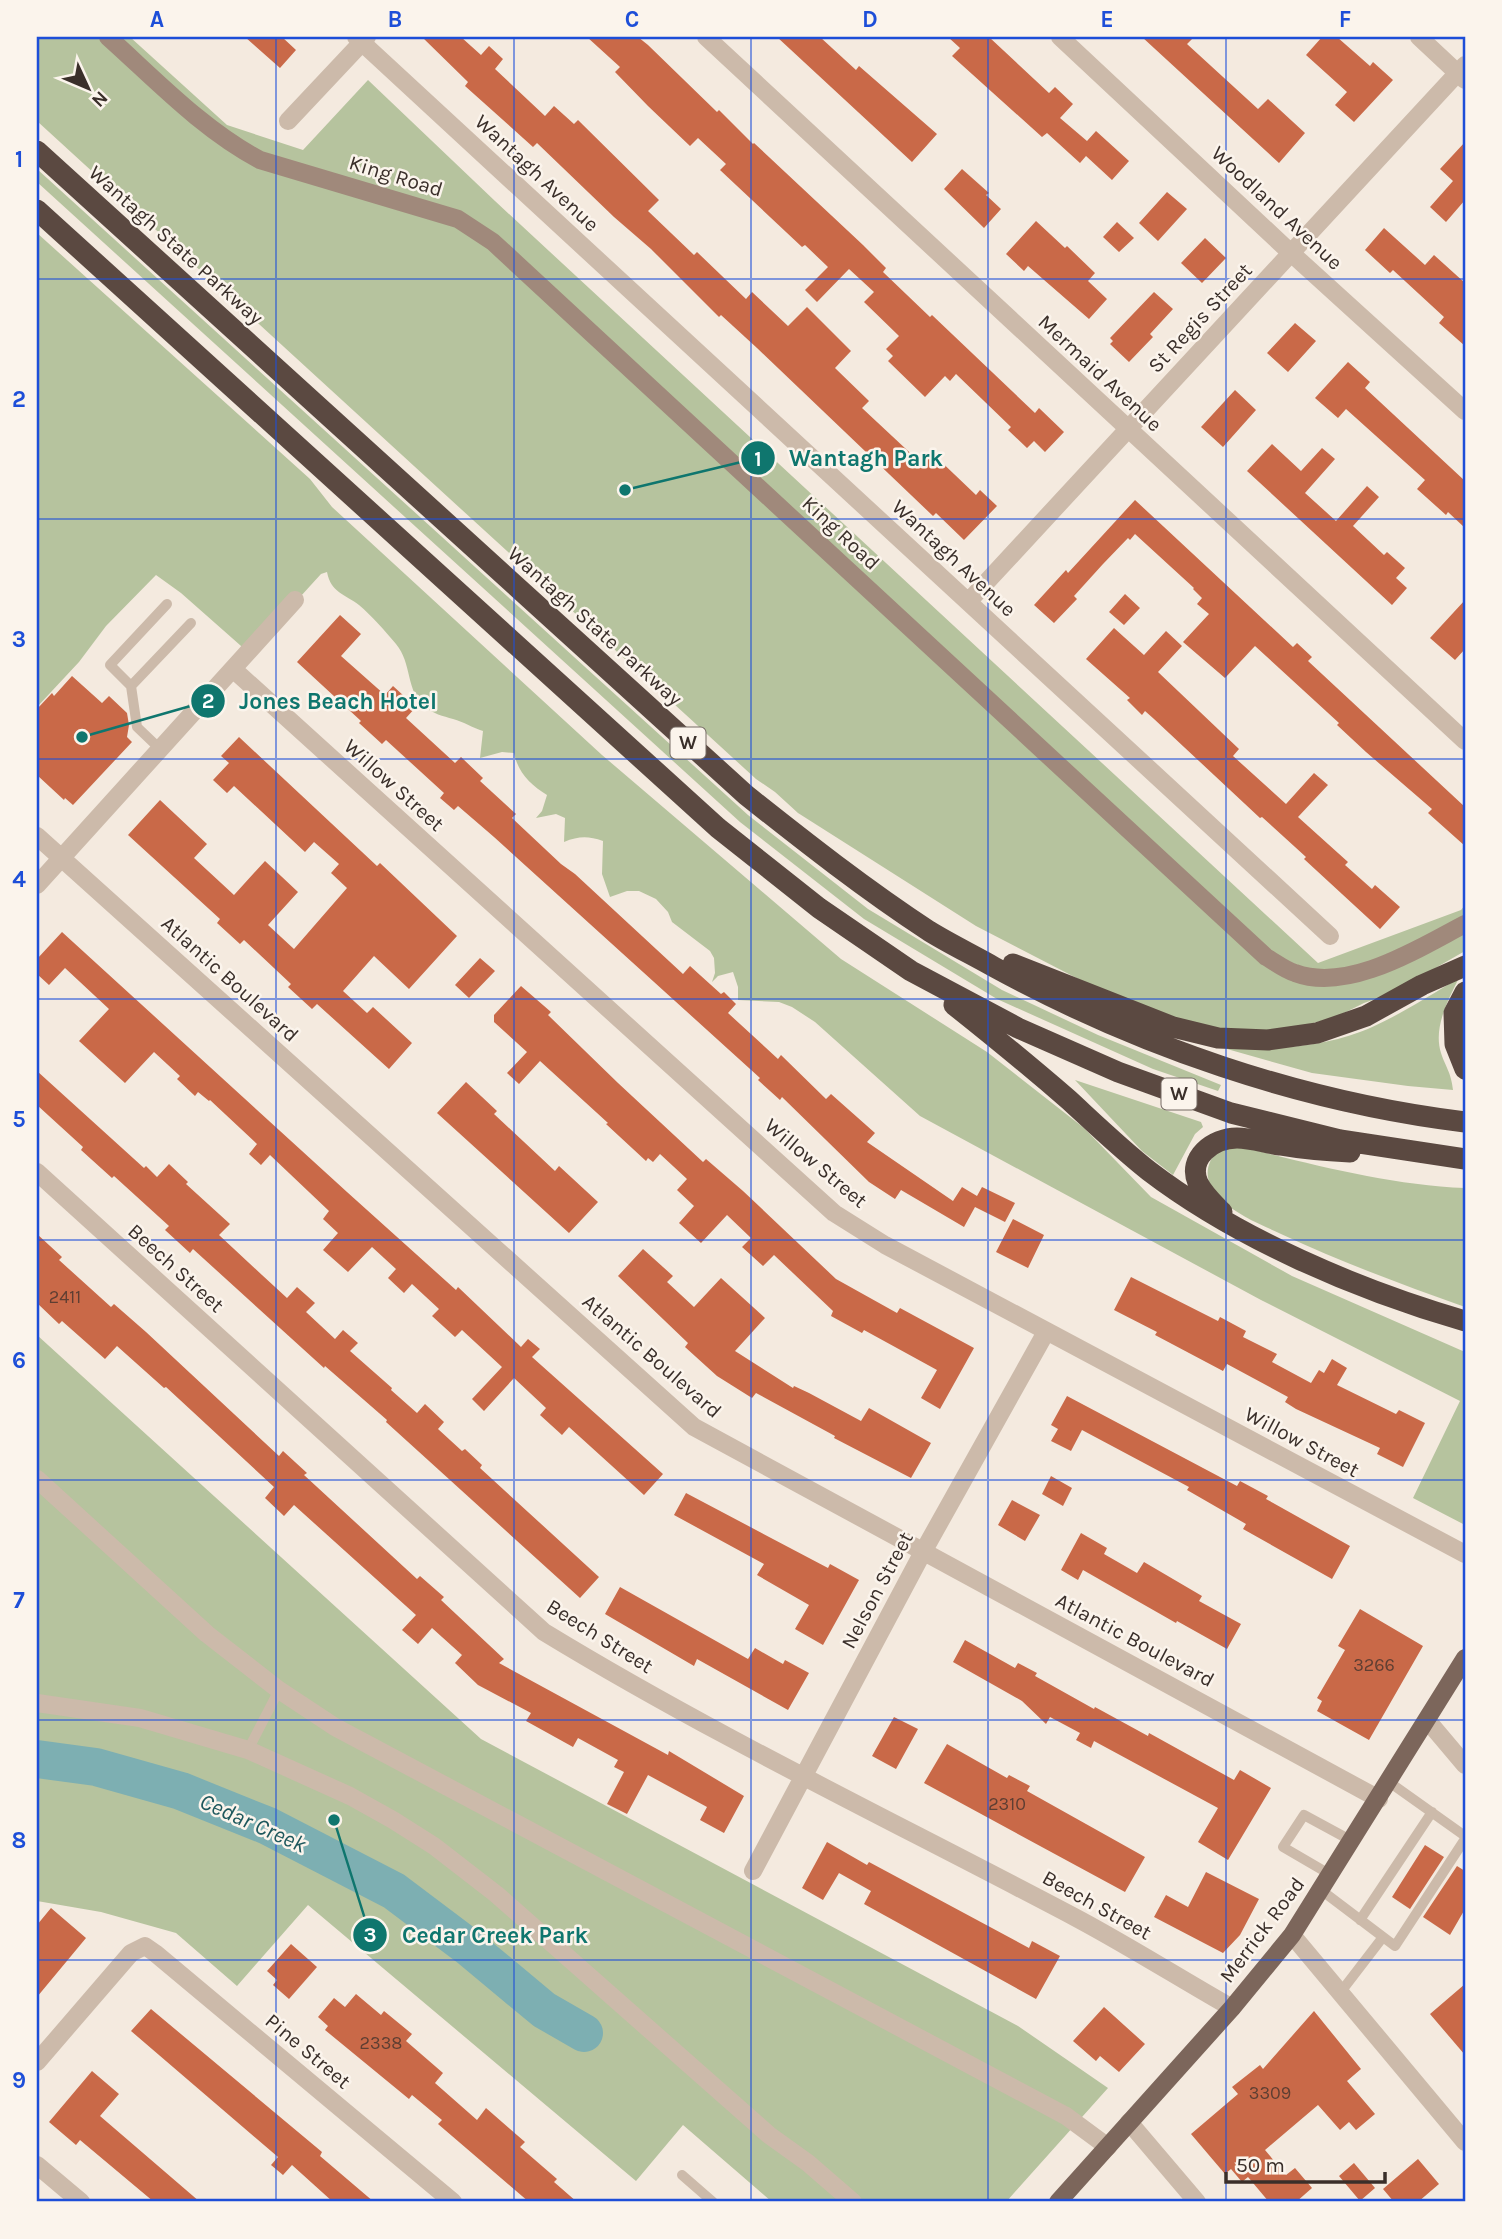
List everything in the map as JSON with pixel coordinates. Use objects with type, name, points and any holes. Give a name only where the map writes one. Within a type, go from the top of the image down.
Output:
[{"type":"highway","name":"Wantagh State Parkway","points":[[37,151],[746,795],[844,873],[931,932],[1033,988],[1129,1033],[1242,1074],[1351,1102],[1465,1122]]},
{"type":"highway","name":"W","points":[[37,210],[718,828],[819,908],[911,971],[1018,1028],[1118,1072],[1231,1113],[1340,1140],[1465,1160]]},
{"type":"highway","points":[[931,932],[1173,1027],[1218,1038],[1268,1040],[1317,1033],[1366,1016],[1422,985],[1465,966]]},
{"type":"highway","points":[[911,971],[1040,1074],[1148,1170],[1188,1199],[1238,1229],[1302,1260],[1427,1310],[1465,1329]]},
{"type":"highway","points":[[1465,992],[1454,1013],[1455,1044],[1465,1069]]},
{"type":"highway","points":[[1238,1229],[1207,1196],[1198,1182],[1195,1169],[1200,1156],[1210,1145],[1235,1138],[1309,1150],[1465,1160]]},
{"type":"highway","points":[[1427,1310],[1465,1321]]},
{"type":"main road","name":"Merrick Road","points":[[1058,2202],[1232,2008],[1292,1935],[1465,1658]]},
{"type":"street","name":"King Road","points":[[108,37],[211,130],[260,160],[457,219],[492,242],[1266,957],[1296,974],[1328,978],[1366,972],[1465,924]]},
{"type":"street","name":"Mermaid Avenue","points":[[706,37],[1465,741]]},
{"type":"street","name":"Woodland Avenue","points":[[1060,37],[1465,411]]},
{"type":"street","points":[[1419,37],[1463,73]]},
{"type":"street","points":[[288,121],[361,39]]},
{"type":"street","name":"Wantagh Avenue","points":[[361,39],[1330,936]]},
{"type":"street","name":"St Regis Street","points":[[968,602],[1291,253],[1463,73]]},
{"type":"street","points":[[37,885],[295,600]]},
{"type":"street","name":"Willow Street","points":[[233,669],[834,1213],[884,1245],[1465,1554]]},
{"type":"street","name":"Atlantic Boulevard","points":[[37,836],[694,1427],[1379,1799]]},
{"type":"street","name":"Beech Street","points":[[37,1172],[544,1632],[804,1777],[1083,1922],[1232,2008]]},
{"type":"street","name":"Nelson Street","points":[[753,1871],[923,1552],[1046,1332]]},
{"type":"street","points":[[37,1479],[207,1634],[279,1690],[335,1727],[1066,2116],[1108,2147]]},
{"type":"street","points":[[37,1703],[140,1718],[248,1750],[350,1796],[393,1820],[434,1846],[496,1894],[769,2135],[808,2163],[853,2202]]},
{"type":"street","points":[[1427,1720],[1465,1765]]},
{"type":"street","points":[[1292,1935],[1465,2142]]},
{"type":"street","name":"Pine Street","points":[[37,2062],[131,1953],[145,1946],[453,2202]]},
{"type":"street","points":[[1129,2122],[1197,2202]]},
{"type":"street","points":[[37,2165],[81,2202]]},
{"type":"lane","points":[[160,749],[137,727],[131,686],[110,664],[167,604]]},
{"type":"lane","points":[[131,686],[191,623]]},
{"type":"lane","points":[[248,1750],[279,1690]]},
{"type":"lane","points":[[1321,1890],[1395,1946],[1465,1837],[1389,1782]]},
{"type":"lane","points":[[1360,1920],[1432,1812]]},
{"type":"lane","points":[[1331,1875],[1283,1847],[1304,1815],[1352,1841]]},
{"type":"lane","points":[[1340,1993],[1383,1937]]},
{"type":"lane","points":[[682,2175],[713,2202]]},
{"type":"green space","points":[[37,37],[130,37],[227,125],[303,150],[368,80],[495,201],[1318,963],[1461,910],[1465,905],[1465,951],[1390,994],[1336,1017],[1283,1031],[1209,1030],[1092,986],[976,926],[798,813],[756,779],[37,121]]},
{"type":"green space","points":[[37,169],[748,815],[868,909],[1002,990],[1098,1035],[1221,1085],[1218,1091],[1153,1069],[997,999],[864,919],[740,822],[37,182]]},
{"type":"green space","points":[[37,233],[310,479],[332,507],[602,755],[841,959],[987,1052],[1084,1128],[1151,1197],[1292,1276],[1465,1352],[1465,1525],[1413,1498],[1460,1401],[1261,1300],[920,1116],[815,1022],[792,1007],[779,1002],[738,1000],[738,987],[733,972],[718,976],[712,982],[715,973],[714,958],[710,951],[672,922],[668,912],[656,899],[639,891],[627,891],[610,897],[602,874],[603,841],[583,837],[564,842],[565,818],[556,814],[536,818],[542,811],[547,795],[526,778],[514,753],[502,752],[480,758],[483,731],[434,713],[418,700],[405,660],[396,644],[364,609],[335,589],[327,572],[321,574],[249,653],[181,593],[156,575],[106,626],[79,662],[37,707]]},
{"type":"green space","points":[[1459,978],[1443,1014],[1439,1034],[1441,1053],[1453,1090],[1312,1073],[1227,1049],[1294,1046],[1344,1037],[1385,1021]]},
{"type":"green space","points":[[1075,1080],[1201,1122],[1203,1127],[1195,1134],[1173,1175],[1142,1151]]},
{"type":"green space","points":[[1242,1147],[1381,1178],[1465,1188],[1465,1307],[1326,1254],[1234,1210],[1214,1191],[1208,1172],[1210,1162],[1216,1154]]},
{"type":"green space","points":[[37,1335],[481,1739],[1018,2026],[1108,2088],[1006,2202],[772,2202],[683,2125],[636,2181],[308,1905],[237,1986],[176,1933],[101,1912],[37,1901]]},
{"type":"building","points":[[245,37],[282,37],[296,50],[280,68]]},
{"type":"building","points":[[422,37],[461,37],[481,55],[489,46],[503,59],[495,69],[545,116],[554,106],[574,124],[578,120],[659,200],[648,211],[694,255],[697,252],[746,299],[752,292],[788,326],[807,307],[851,351],[835,368],[869,401],[862,408],[922,464],[932,453],[976,495],[980,490],[997,506],[964,540],[936,513],[933,516],[537,143],[533,147],[465,86],[468,82]]},
{"type":"building","points":[[587,37],[638,37],[648,45],[863,245],[886,268],[883,272],[930,317],[932,315],[1035,413],[1039,408],[1064,432],[1045,452],[1034,441],[1027,448],[1008,430],[1011,427],[956,374],[950,381],[945,376],[925,397],[888,361],[893,356],[886,349],[899,336],[864,302],[874,292],[849,269],[817,302],[805,290],[828,267],[805,245],[802,247],[720,170],[726,164],[698,138],[690,146],[648,106],[615,72],[620,67]]},
{"type":"building","points":[[777,37],[820,37],[856,70],[859,66],[937,134],[912,162]]},
{"type":"building","points":[[948,37],[989,37],[1049,93],[1055,87],[1073,104],[1060,118],[1087,141],[1096,131],[1129,161],[1112,180],[1086,156],[1080,163],[1047,133],[1042,137],[952,56],[960,48]]},
{"type":"building","points":[[1142,37],[1194,37],[1187,44],[1258,109],[1268,99],[1305,133],[1279,163]]},
{"type":"building","points":[[1322,37],[1337,37],[1370,66],[1373,62],[1393,80],[1354,122],[1335,105],[1347,92],[1306,55]]},
{"type":"building","points":[[1465,142],[1465,200],[1446,222],[1430,207],[1453,181],[1440,169]]},
{"type":"building","points":[[962,169],[989,193],[986,195],[1001,209],[984,228],[944,189]]},
{"type":"building","points":[[1167,192],[1187,209],[1158,241],[1139,223]]},
{"type":"building","points":[[1036,221],[1095,273],[1088,281],[1107,299],[1089,319],[1028,266],[1024,271],[1006,254]]},
{"type":"building","points":[[1117,222],[1134,238],[1119,252],[1103,237]]},
{"type":"building","points":[[1384,228],[1425,265],[1434,255],[1465,283],[1465,346],[1439,323],[1444,317],[1393,270],[1390,273],[1365,250]]},
{"type":"building","points":[[1205,238],[1226,258],[1202,283],[1181,263]]},
{"type":"building","points":[[1154,292],[1173,309],[1150,334],[1153,337],[1129,362],[1110,344],[1113,341],[1110,338]]},
{"type":"building","points":[[1295,323],[1316,341],[1288,372],[1267,353]]},
{"type":"building","points":[[1348,362],[1370,382],[1365,388],[1465,481],[1465,528],[1417,489],[1425,480],[1346,409],[1338,418],[1315,398]]},
{"type":"building","points":[[1235,390],[1256,410],[1223,447],[1201,427]]},
{"type":"building","points":[[1272,444],[1301,471],[1322,448],[1335,459],[1305,493],[1336,521],[1367,486],[1379,497],[1353,526],[1384,555],[1387,552],[1405,568],[1396,578],[1407,588],[1392,605],[1247,471]]},
{"type":"building","points":[[1135,500],[1293,647],[1297,643],[1312,657],[1308,661],[1465,807],[1465,846],[1428,813],[1432,809],[1366,752],[1337,725],[1339,723],[1255,646],[1225,678],[1183,642],[1209,614],[1197,604],[1202,598],[1135,534],[1103,564],[1074,596],[1077,599],[1054,623],[1034,605],[1066,570],[1068,573]]},
{"type":"building","points":[[1125,594],[1140,608],[1124,625],[1109,612]]},
{"type":"building","points":[[1465,600],[1465,649],[1455,660],[1430,638]]},
{"type":"building","points":[[340,615],[361,634],[341,656],[385,695],[393,686],[416,707],[406,718],[455,763],[461,757],[483,778],[480,781],[516,814],[512,818],[561,864],[683,974],[690,966],[721,994],[724,992],[736,1004],[728,1013],[778,1059],[781,1055],[826,1099],[831,1094],[875,1133],[867,1142],[953,1201],[962,1187],[977,1196],[982,1187],[1015,1203],[1005,1222],[975,1207],[964,1227],[901,1190],[895,1199],[869,1182],[782,1097],[780,1100],[758,1080],[760,1078],[494,837],[458,806],[454,810],[440,798],[444,793],[386,740],[382,744],[297,662]]},
{"type":"building","points":[[1114,628],[1144,655],[1166,631],[1182,646],[1158,672],[1239,749],[1233,756],[1286,804],[1314,773],[1328,785],[1298,817],[1348,862],[1345,865],[1372,889],[1375,885],[1400,907],[1380,929],[1304,859],[1306,857],[1154,719],[1145,711],[1142,715],[1127,700],[1130,698],[1086,659]]},
{"type":"building","points":[[72,676],[102,703],[109,696],[127,713],[127,737],[132,742],[73,805],[37,775],[37,709],[52,693],[54,696]]},
{"type":"building","points":[[239,737],[377,866],[380,863],[457,936],[409,989],[374,956],[343,991],[367,1013],[373,1007],[412,1043],[389,1069],[317,1004],[312,1009],[288,987],[291,984],[244,940],[240,944],[217,923],[220,919],[128,835],[160,800],[207,844],[194,858],[234,895],[265,861],[298,892],[268,925],[294,949],[347,888],[331,873],[339,864],[314,842],[305,852],[234,786],[227,793],[213,780],[229,763],[221,756]]},
{"type":"building","points":[[62,932],[456,1290],[458,1287],[521,1347],[528,1339],[540,1349],[532,1357],[663,1474],[644,1495],[569,1427],[562,1435],[540,1415],[546,1408],[514,1378],[484,1411],[472,1399],[502,1367],[462,1330],[455,1337],[432,1316],[439,1309],[412,1284],[404,1293],[388,1278],[396,1269],[372,1247],[348,1272],[323,1250],[338,1233],[323,1219],[329,1211],[270,1155],[261,1165],[249,1154],[257,1144],[210,1100],[198,1092],[195,1096],[177,1079],[180,1076],[154,1052],[125,1083],[79,1041],[109,1009],[65,968],[49,985],[37,974],[37,959]]},
{"type":"building","points":[[480,958],[495,971],[469,998],[455,985]]},
{"type":"building","points":[[521,986],[551,1012],[548,1015],[618,1083],[703,1162],[706,1159],[743,1191],[836,1279],[897,1313],[900,1308],[974,1348],[940,1409],[921,1398],[937,1370],[864,1330],[862,1333],[831,1316],[833,1311],[774,1255],[763,1266],[742,1247],[751,1238],[727,1215],[701,1243],[679,1223],[694,1206],[677,1190],[687,1179],[660,1154],[653,1162],[648,1158],[646,1161],[540,1061],[519,1084],[507,1073],[527,1052],[494,1022],[494,1015]]},
{"type":"building","points":[[37,1071],[144,1168],[146,1166],[157,1177],[169,1164],[188,1182],[186,1184],[230,1224],[219,1235],[287,1298],[297,1287],[315,1303],[306,1312],[335,1339],[343,1330],[358,1343],[350,1351],[417,1413],[425,1404],[444,1422],[438,1429],[462,1451],[465,1449],[482,1465],[480,1468],[599,1577],[580,1598],[386,1422],[387,1420],[325,1366],[324,1368],[193,1249],[190,1253],[165,1230],[169,1226],[81,1150],[83,1147],[37,1105]]},
{"type":"building","points":[[466,1082],[497,1111],[494,1114],[555,1171],[559,1166],[598,1202],[569,1233],[437,1113]]},
{"type":"building","points":[[1013,1219],[1044,1235],[1028,1268],[996,1252]]},
{"type":"building","points":[[37,1234],[62,1257],[59,1260],[111,1307],[114,1304],[146,1332],[279,1456],[283,1451],[307,1473],[304,1475],[417,1579],[420,1576],[444,1597],[441,1600],[504,1659],[499,1663],[668,1755],[669,1751],[744,1796],[724,1833],[700,1820],[707,1807],[648,1775],[627,1814],[607,1804],[624,1772],[614,1767],[618,1760],[578,1738],[573,1747],[526,1721],[531,1713],[478,1685],[455,1663],[462,1655],[432,1628],[418,1644],[402,1630],[416,1615],[294,1505],[284,1516],[265,1498],[274,1487],[166,1387],[117,1346],[105,1359],[62,1321],[59,1324],[37,1303]]},
{"type":"building","points":[[643,1249],[673,1276],[667,1282],[694,1307],[721,1278],[765,1318],[735,1351],[793,1388],[794,1386],[809,1393],[861,1421],[869,1408],[931,1443],[911,1478],[756,1393],[752,1398],[717,1376],[685,1347],[688,1343],[618,1276]]},
{"type":"building","points":[[1131,1277],[1218,1321],[1220,1317],[1246,1331],[1243,1337],[1277,1354],[1272,1362],[1311,1383],[1319,1370],[1324,1373],[1332,1359],[1347,1368],[1337,1385],[1396,1414],[1399,1410],[1425,1423],[1403,1467],[1377,1454],[1380,1448],[1296,1409],[1285,1402],[1288,1397],[1227,1364],[1223,1371],[1114,1310]]},
{"type":"building","points":[[1067,1396],[1237,1486],[1240,1481],[1268,1496],[1266,1499],[1350,1546],[1332,1579],[1243,1529],[1246,1524],[1187,1490],[1189,1487],[1082,1430],[1071,1451],[1051,1441],[1058,1429],[1051,1425]]},
{"type":"building","points":[[1051,1476],[1072,1488],[1063,1506],[1042,1494]]},
{"type":"building","points":[[686,1493],[828,1568],[830,1564],[859,1580],[823,1645],[795,1629],[809,1605],[757,1575],[764,1564],[674,1515]]},
{"type":"building","points":[[1012,1500],[1040,1515],[1025,1541],[998,1525]]},
{"type":"building","points":[[1081,1533],[1107,1548],[1104,1554],[1137,1573],[1144,1562],[1202,1596],[1199,1601],[1241,1624],[1227,1649],[1083,1570],[1078,1580],[1061,1570]]},
{"type":"building","points":[[620,1587],[748,1659],[755,1648],[783,1664],[785,1660],[809,1673],[788,1710],[697,1659],[694,1666],[605,1614]]},
{"type":"building","points":[[1360,1609],[1423,1646],[1369,1740],[1317,1711],[1322,1701],[1317,1698],[1345,1650],[1338,1646]]},
{"type":"building","points":[[965,1640],[1015,1668],[1018,1663],[1037,1673],[1035,1676],[1094,1709],[1095,1707],[1148,1736],[1149,1733],[1234,1780],[1240,1770],[1271,1788],[1228,1860],[1198,1842],[1218,1808],[1094,1741],[1091,1748],[1076,1740],[1080,1733],[1050,1717],[1046,1724],[1022,1701],[953,1662]]},
{"type":"building","points":[[894,1717],[918,1729],[896,1769],[872,1756]]},
{"type":"building","points":[[947,1744],[1007,1778],[1009,1775],[1030,1786],[1027,1791],[1145,1857],[1125,1892],[924,1783]]},
{"type":"building","points":[[827,1842],[1029,1948],[1032,1941],[1060,1956],[1036,1999],[864,1904],[871,1891],[839,1873],[823,1900],[802,1888]]},
{"type":"building","points":[[1425,1845],[1444,1857],[1410,1909],[1392,1897]]},
{"type":"building","points":[[1457,1866],[1465,1871],[1465,1909],[1450,1935],[1423,1917]]},
{"type":"building","points":[[1206,1872],[1259,1899],[1240,1935],[1223,1953],[1154,1917],[1166,1895],[1188,1907]]},
{"type":"building","points":[[51,1908],[86,1938],[37,1997],[37,1925]]},
{"type":"building","points":[[291,1944],[317,1967],[289,1999],[273,1985],[277,1980],[267,1971]]},
{"type":"building","points":[[1465,1984],[1465,2055],[1430,2014]]},
{"type":"building","points":[[356,1994],[381,2015],[384,2011],[412,2034],[406,2041],[443,2073],[435,2083],[477,2120],[486,2108],[525,2142],[520,2147],[557,2179],[554,2182],[577,2202],[529,2202],[438,2124],[442,2120],[412,2095],[409,2099],[325,2030],[328,2026],[318,2017],[334,1998],[345,2007]]},
{"type":"building","points":[[1104,2007],[1145,2044],[1119,2072],[1100,2056],[1096,2061],[1073,2041]]},
{"type":"building","points":[[151,2009],[322,2152],[320,2156],[374,2202],[333,2202],[292,2165],[283,2175],[271,2165],[278,2157],[131,2031]]},
{"type":"building","points":[[1314,2011],[1361,2069],[1347,2081],[1375,2114],[1356,2130],[1349,2122],[1340,2130],[1318,2105],[1265,2150],[1286,2175],[1295,2168],[1312,2188],[1296,2202],[1269,2202],[1248,2177],[1242,2182],[1231,2169],[1225,2174],[1191,2134],[1238,2094],[1232,2087],[1260,2065],[1263,2069]]},
{"type":"building","points":[[92,2071],[119,2094],[100,2116],[200,2202],[154,2202],[80,2140],[76,2145],[49,2122]]},
{"type":"building","points":[[1418,2159],[1439,2184],[1418,2202],[1394,2202],[1383,2189]]},
{"type":"building","points":[[1354,2163],[1375,2188],[1360,2201],[1339,2176]]},
{"type":"waterway","name":"Cedar Creek","points":[[37,1759],[96,1767],[181,1791],[268,1826],[394,1891],[467,1946],[544,2010],[584,2033]]},
{"type":"place","name":"Wantagh Park","points":[[625,490]]},
{"type":"place","name":"Jones Beach Hotel","points":[[82,737]]},
{"type":"place","name":"Cedar Creek Park","points":[[334,1820]]}]
